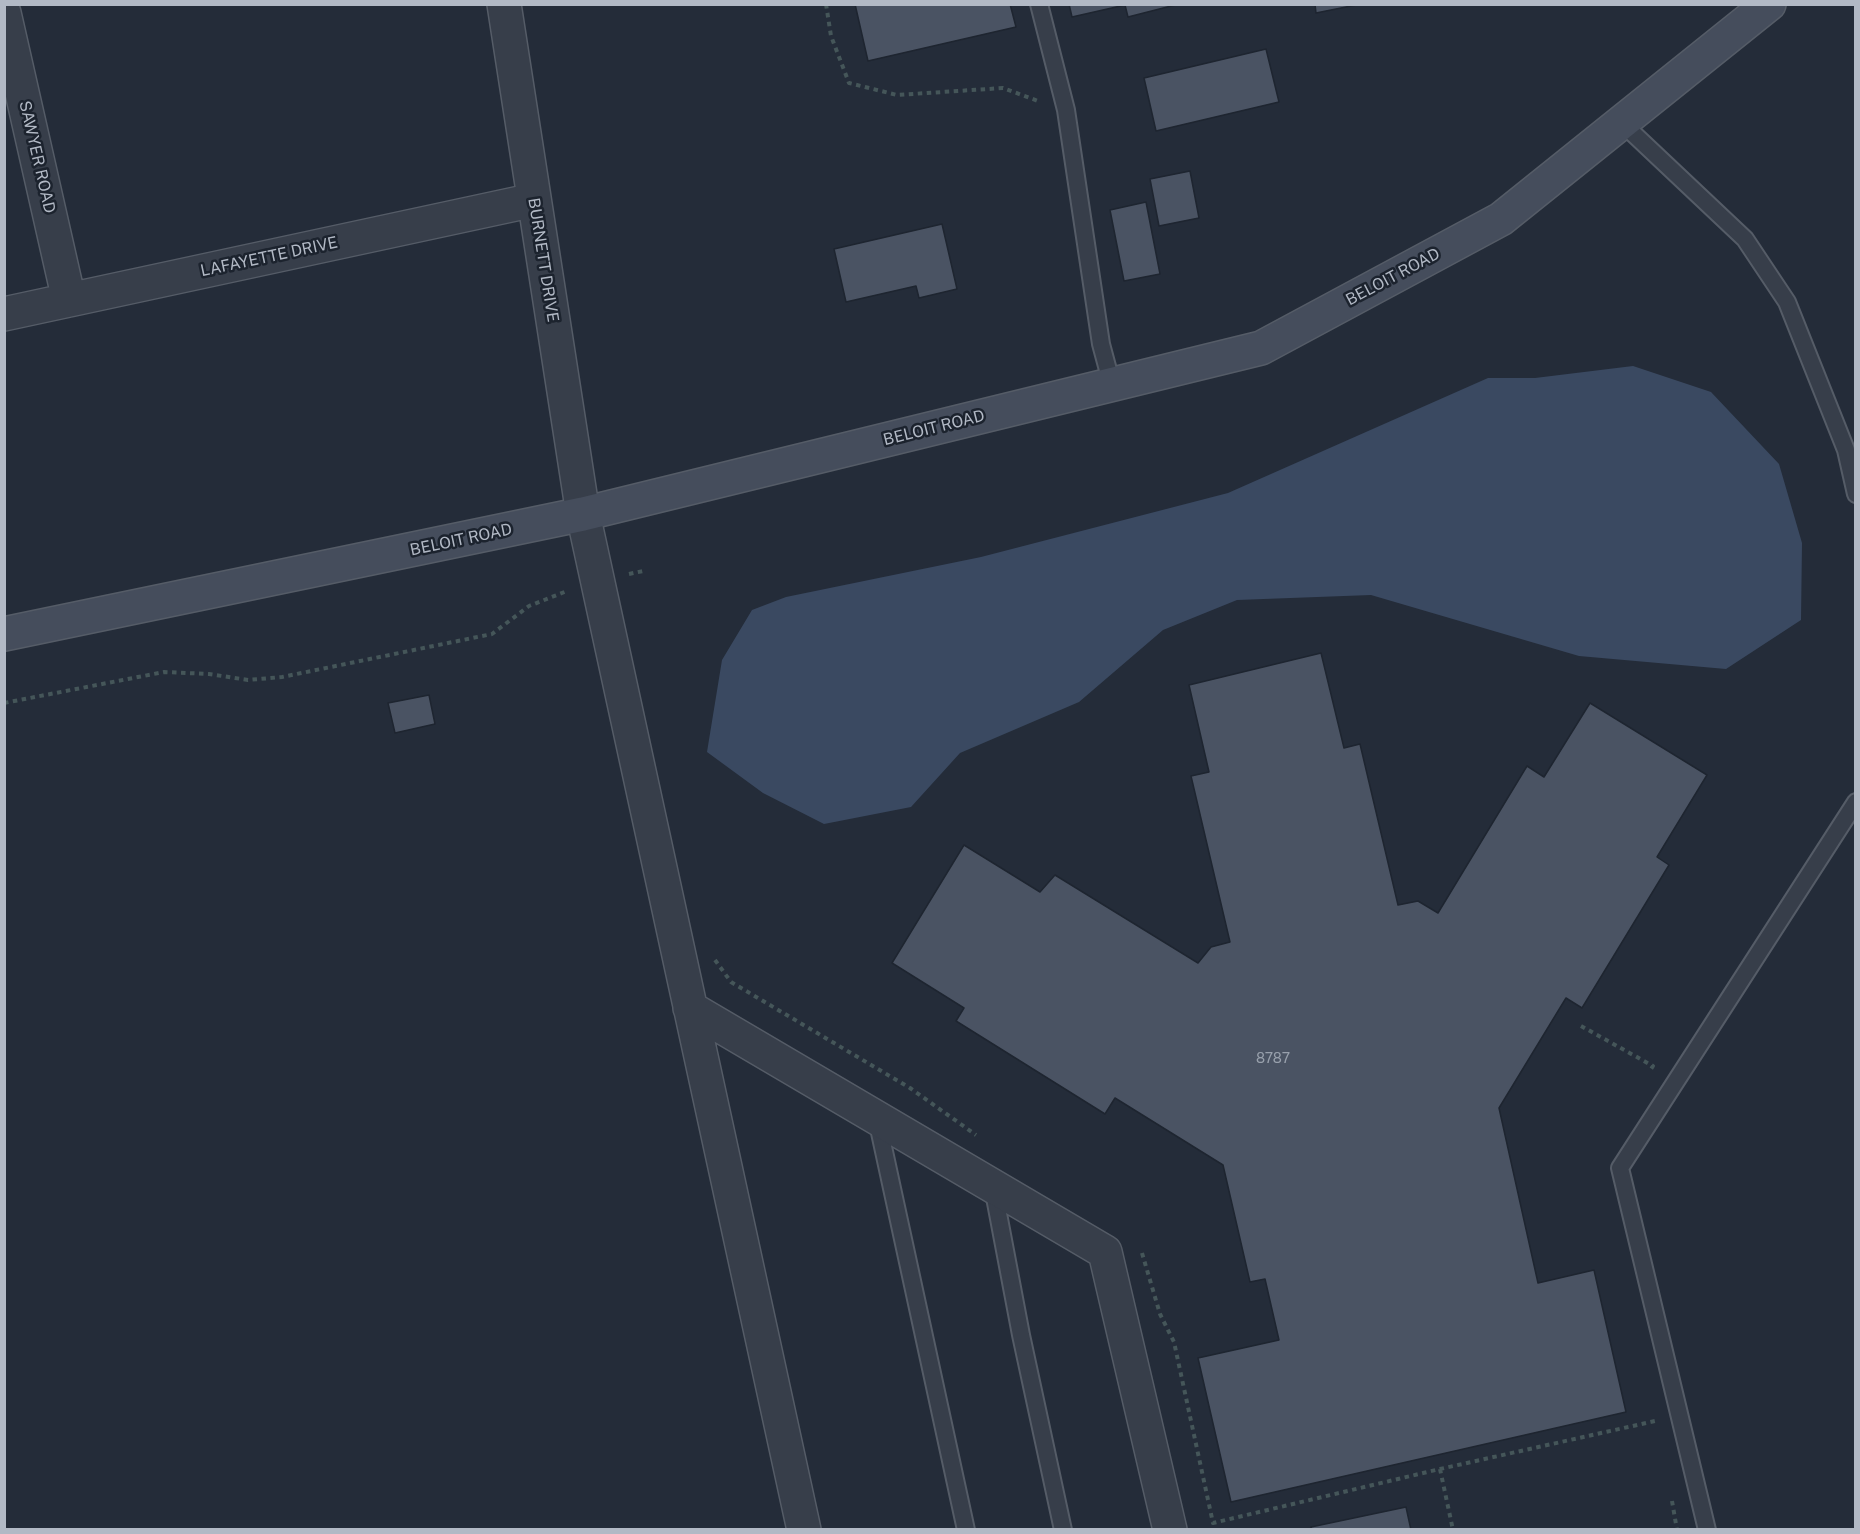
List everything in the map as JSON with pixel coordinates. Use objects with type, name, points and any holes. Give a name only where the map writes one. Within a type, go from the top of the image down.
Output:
[{"type":"main road","name":"BELOIT ROAD","points":[[4,634],[583,514],[1261,348],[1501,219],[1769,4]]},
{"type":"street","name":"BURNETT DRIVE","points":[[504,4],[583,514],[804,1530]]},
{"type":"street","name":"SAWYER ROAD","points":[[4,13],[69,300]]},
{"type":"street","name":"LAFAYETTE DRIVE","points":[[4,314],[534,200]]},
{"type":"street","points":[[690,1008],[1105,1252],[1170,1530]]},
{"type":"lane","points":[[1039,4],[1066,110],[1101,344],[1112,385]]},
{"type":"lane","points":[[1622,122],[1745,239],[1786,302],[1846,450],[1856,494]]},
{"type":"lane","points":[[1707,1530],[1620,1168],[1856,802]]},
{"type":"lane","points":[[876,1118],[966,1530]]},
{"type":"lane","points":[[993,1186],[1021,1335],[1063,1530]]},
{"type":"path","points":[[826,4],[831,36],[849,82],[897,95],[1003,88],[1066,110]]},
{"type":"path","points":[[4,703],[164,672],[209,674],[248,680],[282,677],[492,634],[529,606],[597,579],[643,571]]},
{"type":"path","points":[[1453,1530],[1440,1469],[1655,1421]]},
{"type":"water","points":[[1633,366],[1711,392],[1779,464],[1802,543],[1801,620],[1726,669],[1579,656],[1371,595],[1237,600],[1163,630],[1079,702],[960,753],[911,807],[824,824],[763,793],[707,752],[722,660],[752,610],[786,597],[981,557],[1228,493],[1488,378],[1535,378]]},
{"type":"building","points":[[855,4],[1010,4],[1016,27],[868,61]]},
{"type":"building","points":[[1069,4],[1179,4],[1128,17],[1125,5],[1072,17]]},
{"type":"building","points":[[1315,4],[1361,4],[1316,13]]},
{"type":"building","points":[[1266,49],[1279,102],[1156,131],[1144,78]]},
{"type":"building","points":[[1190,171],[1199,218],[1159,226],[1150,179]]},
{"type":"building","points":[[1146,202],[1160,274],[1124,281],[1110,210]]},
{"type":"building","points":[[942,224],[957,289],[919,298],[916,286],[846,302],[834,249]]},
{"type":"building","points":[[1321,653],[1344,748],[1360,744],[1398,905],[1418,901],[1438,913],[1527,766],[1544,777],[1590,703],[1707,775],[1657,857],[1669,865],[1582,1008],[1566,998],[1499,1108],[1538,1283],[1594,1270],[1626,1412],[1231,1502],[1198,1358],[1279,1340],[1265,1279],[1250,1282],[1223,1165],[1115,1098],[1105,1114],[956,1021],[964,1008],[892,963],[964,845],[1040,892],[1055,875],[1198,963],[1211,947],[1230,942],[1191,776],[1209,772],[1189,685]]},
{"type":"building","points":[[429,695],[435,724],[395,733],[388,703]]},
{"type":"building","points":[[1406,1507],[1411,1530],[1312,1530],[1311,1527]]}]
